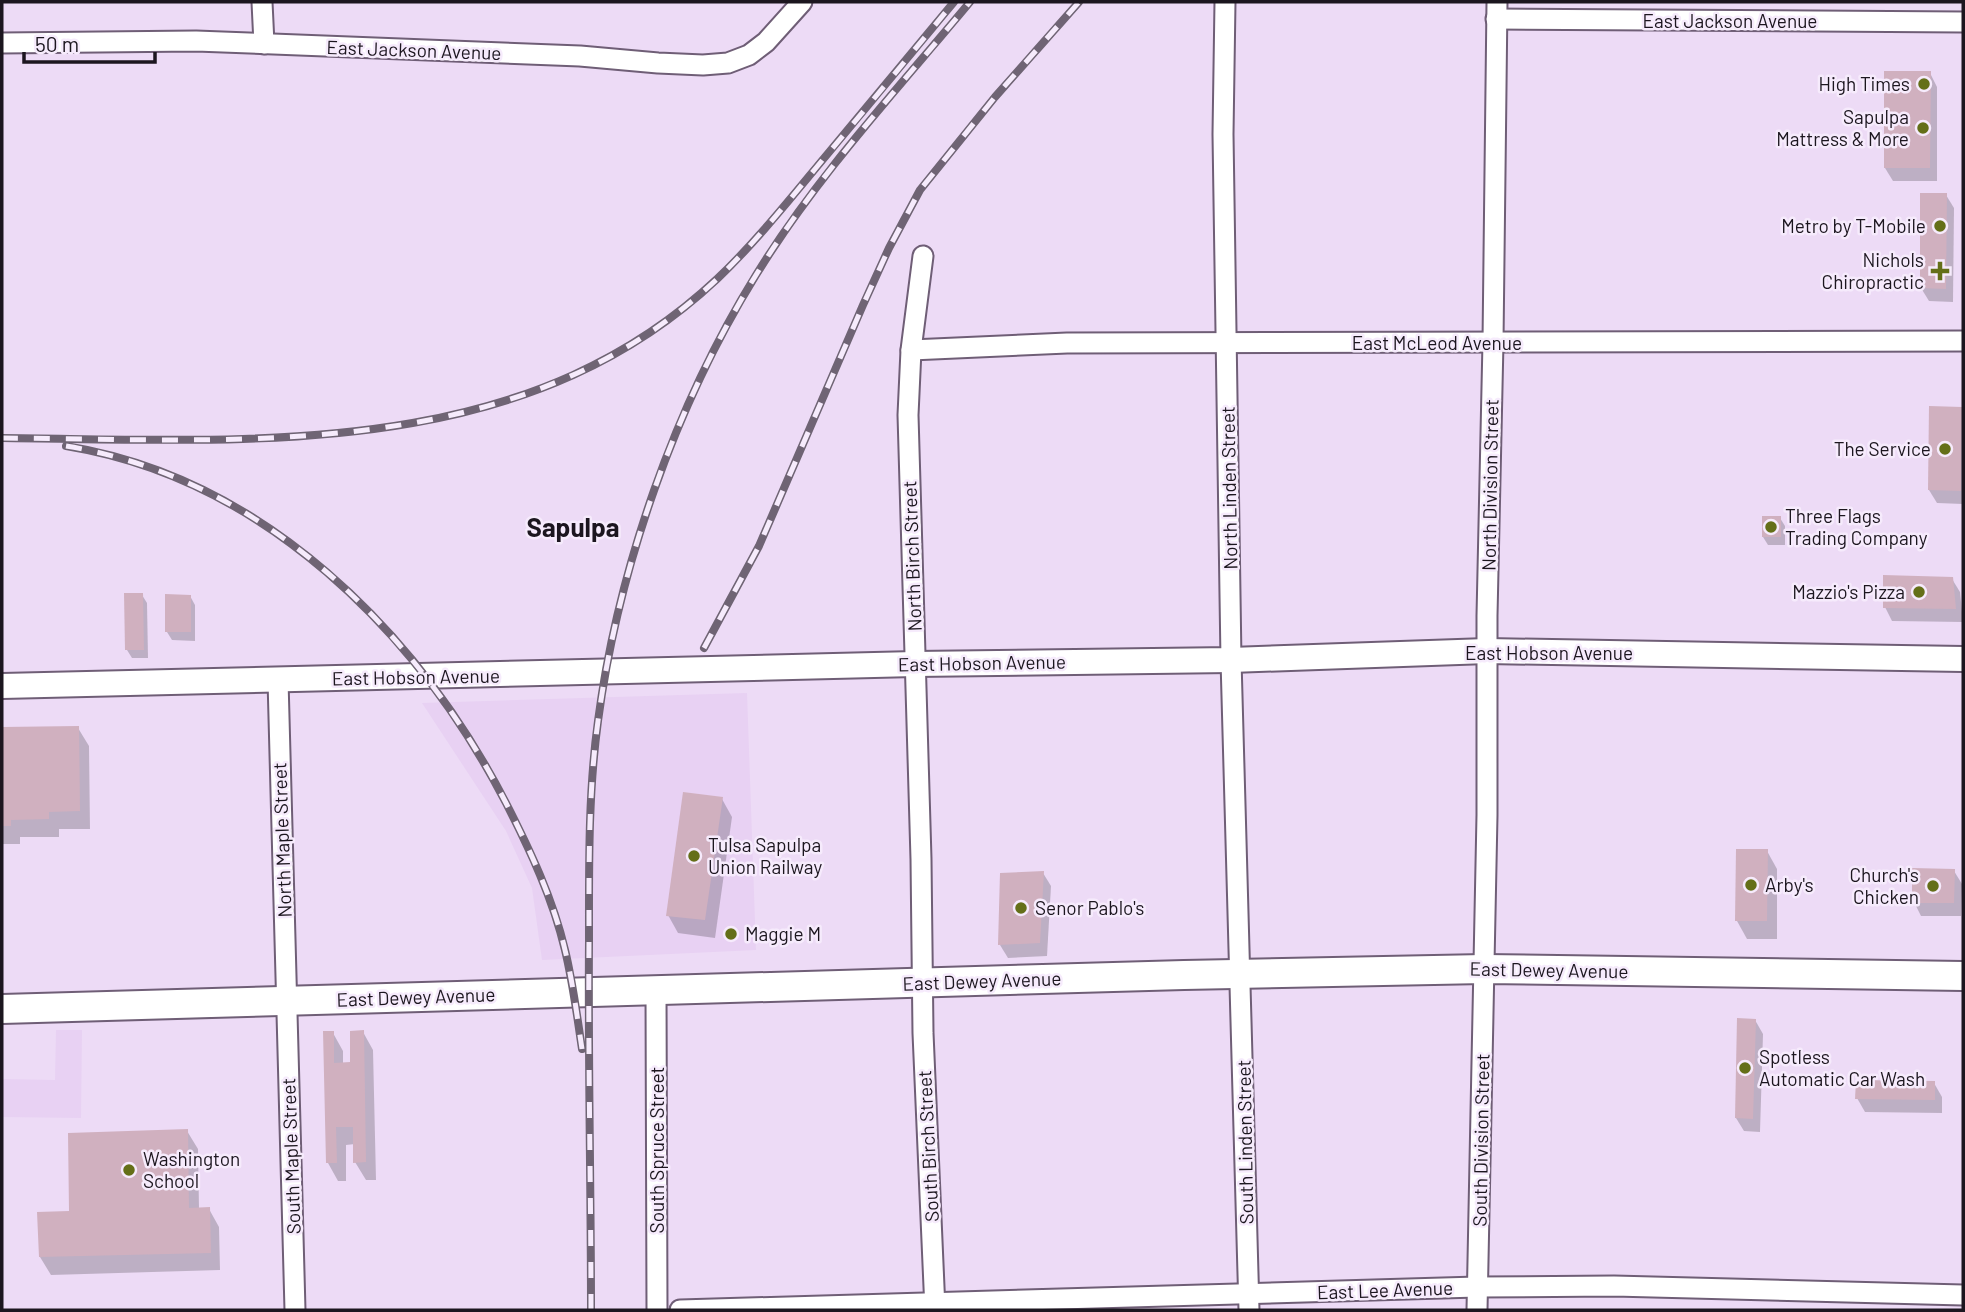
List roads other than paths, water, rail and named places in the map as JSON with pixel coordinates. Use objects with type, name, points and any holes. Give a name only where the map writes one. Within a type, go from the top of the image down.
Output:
[{"type":"main road","name":"East Dewey Avenue","points":[[2,1009],[922,982],[1484,969],[1963,976]]},
{"type":"street","points":[[262,2],[264,44]]},
{"type":"street","name":"East Jackson Avenue","points":[[2,43],[196,41],[580,56],[703,65],[729,62],[749,55],[766,42],[802,2]]},
{"type":"street","name":"North Linden Street","points":[[1225,2],[1223,134],[1231,660],[1240,974]]},
{"type":"street","name":"East Jackson Avenue","points":[[1496,11],[1963,22]]},
{"type":"street","name":"North Division Street","points":[[1484,969],[1496,11]]},
{"type":"street","name":"North Birch Street","points":[[922,982],[908,415],[911,350],[923,256]]},
{"type":"street","name":"East McLeod Avenue","points":[[911,350],[1060,343],[1963,341]]},
{"type":"street","name":"East Hobson Avenue","points":[[2,686],[915,664],[1231,660],[1487,651],[1963,659]]},
{"type":"street","name":"North Maple Street","points":[[278,680],[286,1001]]},
{"type":"street","name":"South Division Street","points":[[1477,1310],[1484,969]]},
{"type":"street","name":"South Linden Street","points":[[1240,974],[1249,1303]]},
{"type":"street","name":"South Birch Street","points":[[922,982],[935,1306]]},
{"type":"street","name":"South Spruce Street","points":[[656,990],[657,1310]]},
{"type":"street","name":"South Maple Street","points":[[286,1001],[295,1310]]},
{"type":"street","name":"East Lee Avenue","points":[[680,1310],[1249,1303],[1478,1287],[1614,1286],[1963,1295]]},
{"type":"railway","points":[[2,438],[191,440],[286,437],[379,428],[470,411],[557,382],[640,339],[717,279],[772,220],[954,2]]},
{"type":"railway","points":[[591,1310],[591,803],[598,721],[607,664],[635,548],[654,490],[700,379],[756,275],[831,169],[970,2]]},
{"type":"railway","points":[[704,648],[759,546],[863,305],[920,190],[995,97],[1079,2]]},
{"type":"railway","points":[[66,446],[138,463],[205,491],[268,528],[326,572],[380,623],[427,679],[470,740],[524,839],[560,931],[582,1049]]},
{"type":"place","name":"High Times","points":[[1924,84]]},
{"type":"place","name":"Sapulpa Mattress & More","points":[[1923,128]]},
{"type":"place","name":"Metro by T-Mobile","points":[[1940,226]]},
{"type":"place","name":"Nichols Chiropractic","points":[[1940,271]]},
{"type":"place","name":"The Service","points":[[1945,449]]},
{"type":"place","name":"Three Flags Trading Company","points":[[1771,527]]},
{"type":"place","name":"Mazzio's Pizza","points":[[1919,592]]},
{"type":"place","name":"Tulsa Sapulpa Union Railway","points":[[694,856]]},
{"type":"place","name":"Arby's","points":[[1751,885]]},
{"type":"place","name":"Church's Chicken","points":[[1933,886]]},
{"type":"place","name":"Senor Pablo's","points":[[1021,908]]},
{"type":"place","name":"Maggie M","points":[[731,934]]},
{"type":"place","name":"Spotless Automatic Car Wash","points":[[1745,1068]]},
{"type":"place","name":"Washington School","points":[[129,1170]]},
{"type":"district","name":"Sapulpa","points":[[573,528]]}]
